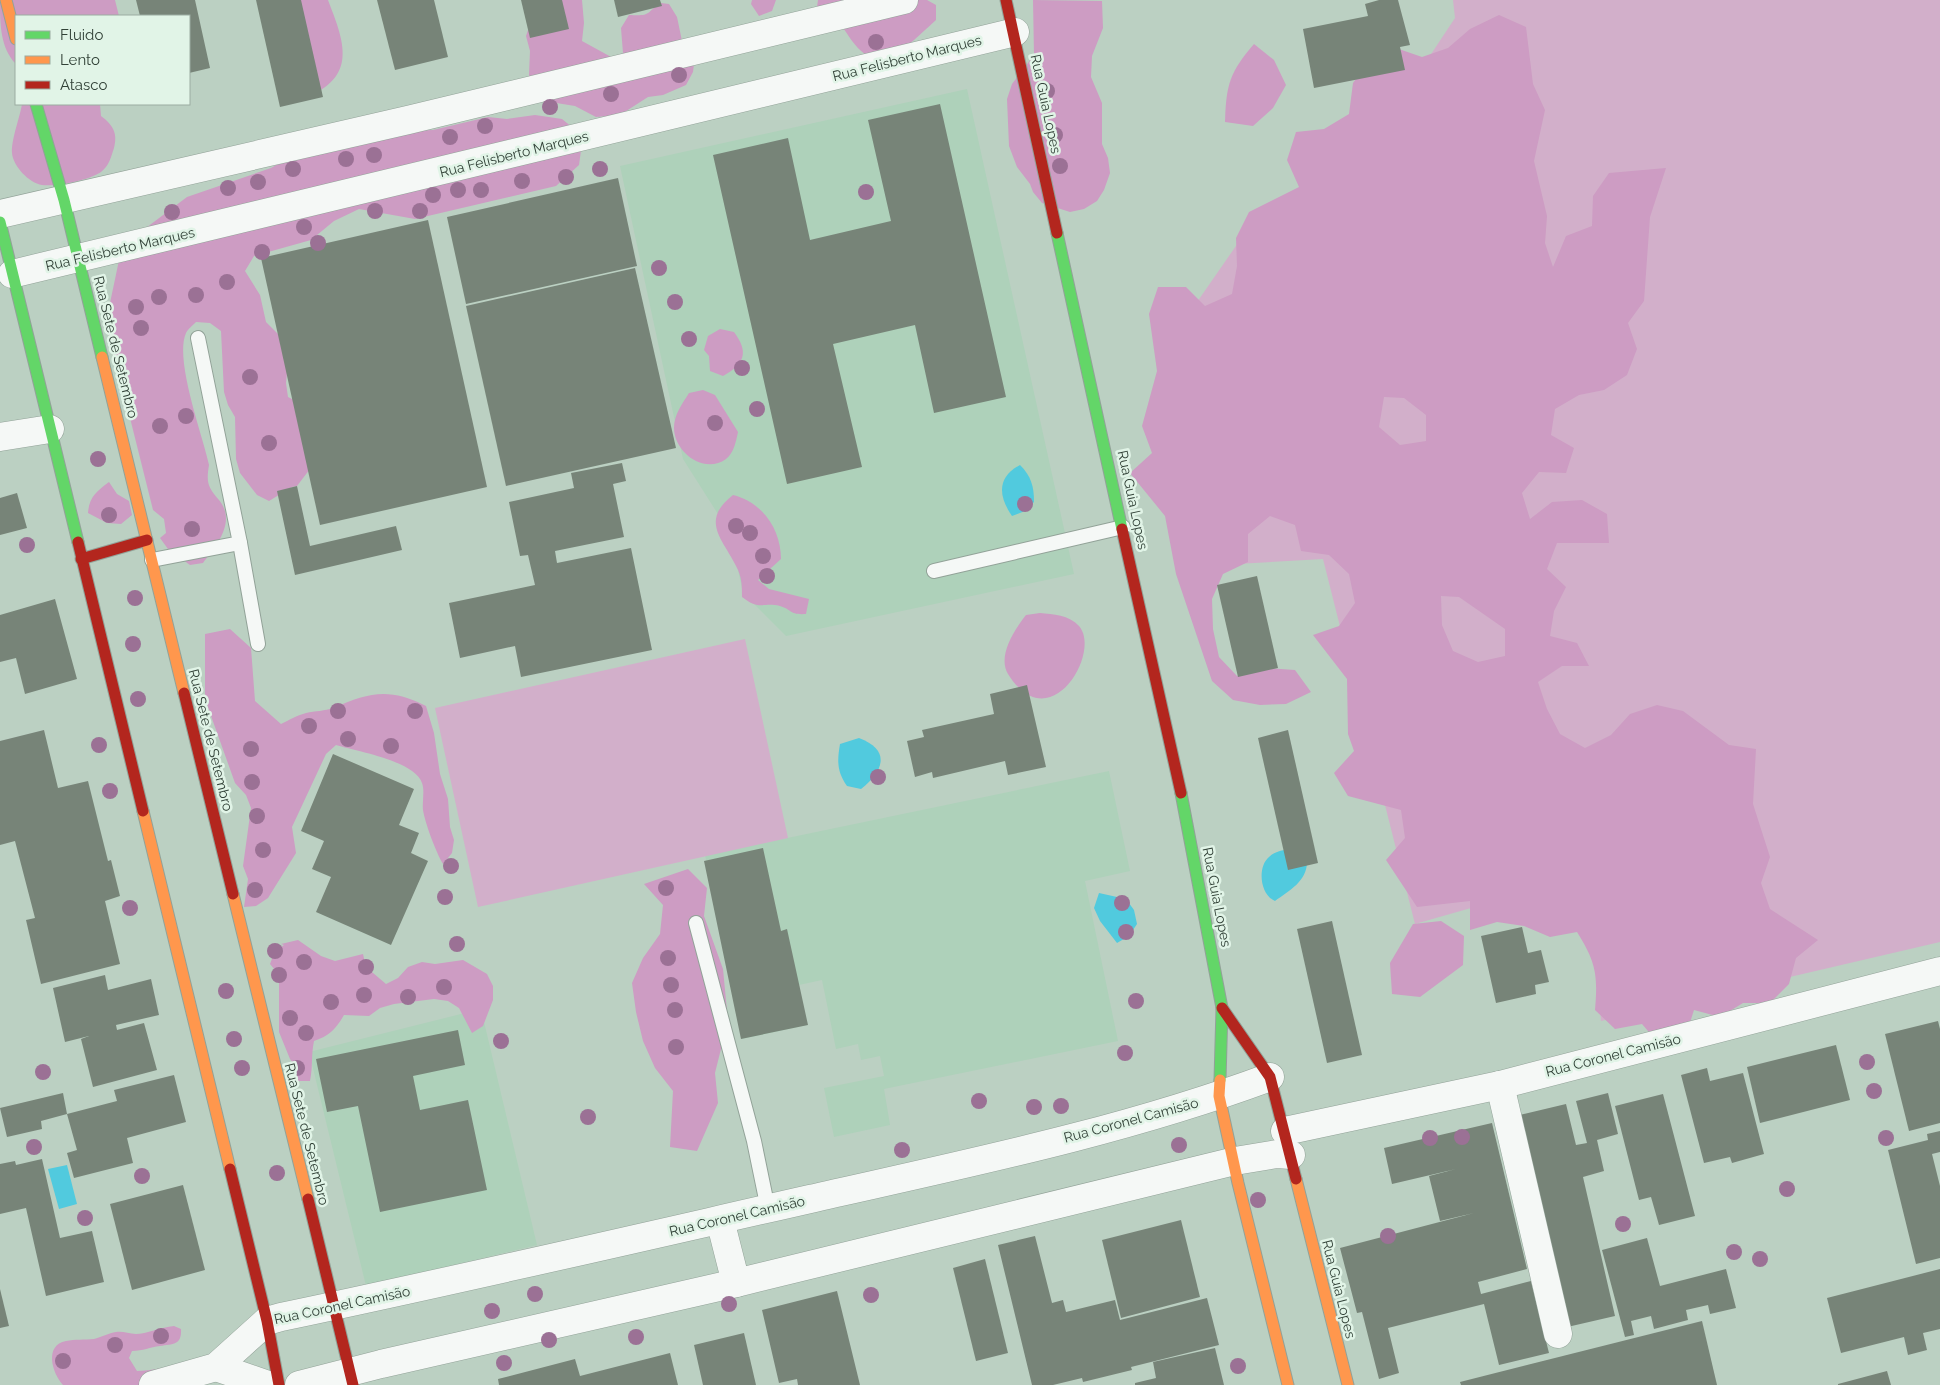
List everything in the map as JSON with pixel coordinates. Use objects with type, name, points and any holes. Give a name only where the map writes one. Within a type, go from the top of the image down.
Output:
[{"type":"main road","points":[[6,0],[15,34]]},
{"type":"main road","name":"Rua Guia Lopes","points":[[1006,0],[1015,32],[1195,859],[1222,1008],[1220,1096],[1288,1385]]},
{"type":"main road","points":[[0,41],[15,38]]},
{"type":"main road","name":"Rua Sete de Setembro","points":[[36,105],[79,260],[351,1378]]},
{"type":"main road","points":[[0,222],[268,1321],[279,1385]]},
{"type":"main road","points":[[81,558],[147,540]]},
{"type":"main road","name":"Rua Guia Lopes","points":[[1222,1008],[1270,1077],[1348,1385]]},
{"type":"street","points":[[0,214],[416,118],[904,0]]},
{"type":"street","name":"Rua Felisberto Marques","points":[[12,274],[79,260],[1015,32]]},
{"type":"street","points":[[0,437],[50,430]]},
{"type":"street","name":"Rua Coronel Camisão","points":[[298,1385],[351,1378],[1234,1160],[1277,1154],[1288,1143],[1500,1085],[1940,971]]},
{"type":"street","name":"Rua Coronel Camisão","points":[[153,1385],[216,1367],[268,1321],[768,1209],[1139,1120],[1220,1096],[1270,1077]]},
{"type":"street","points":[[1500,1085],[1558,1334]]},
{"type":"street","points":[[720,1220],[736,1284]]},
{"type":"street","points":[[216,1367],[268,1385]]},
{"type":"lane","points":[[198,338],[240,543],[258,644]]},
{"type":"lane","points":[[934,571],[1123,527]]},
{"type":"lane","points":[[152,560],[240,543]]},
{"type":"lane","points":[[696,924],[754,1141],[768,1209]]},
{"type":"shaded area","points":[[0,0],[115,0],[119,15],[15,15],[15,63],[4,43]]},
{"type":"shaded area","points":[[288,0],[328,0],[338,28],[343,54],[341,65],[336,76],[326,86],[311,95]]},
{"type":"shaded area","points":[[534,0],[582,0],[584,23],[582,41],[613,58],[623,53],[621,28],[629,15],[645,15],[661,3],[669,4],[677,17],[682,41],[695,56],[693,72],[686,85],[663,95],[648,97],[620,115],[596,117],[575,106],[544,101],[531,82],[529,75],[530,51],[526,36],[533,15]]},
{"type":"shaded area","points":[[752,0],[776,0],[772,11],[759,16],[751,4]]},
{"type":"shaded area","points":[[818,0],[927,0],[936,5],[936,20],[895,55],[880,59],[870,57],[862,52],[831,12],[817,7]]},
{"type":"shaded area","points":[[1033,0],[1102,1],[1103,28],[1092,56],[1091,77],[1102,103],[1102,144],[1108,158],[1110,173],[1104,190],[1097,201],[1084,209],[1070,212],[1042,203],[1017,167],[1009,146],[1007,99],[1012,84],[1034,55]]},
{"type":"shaded area","points":[[1453,0],[1940,0],[1940,942],[1601,1021],[1590,874],[1415,924],[1323,559],[1219,565],[1161,354],[1238,243],[1394,110],[1455,18]]},
{"type":"shaded area","points":[[1499,15],[1526,27],[1533,84],[1545,110],[1534,161],[1547,216],[1545,243],[1553,267],[1566,236],[1592,226],[1593,196],[1609,173],[1666,168],[1650,217],[1644,301],[1628,323],[1637,349],[1627,375],[1604,390],[1579,395],[1555,409],[1551,435],[1574,448],[1566,473],[1539,472],[1522,493],[1530,519],[1552,502],[1582,500],[1607,514],[1609,543],[1557,543],[1547,569],[1566,587],[1554,611],[1550,636],[1577,643],[1589,666],[1562,666],[1538,682],[1547,709],[1560,734],[1585,748],[1611,735],[1630,714],[1657,705],[1683,711],[1729,745],[1756,749],[1753,804],[1770,857],[1761,883],[1770,909],[1818,940],[1796,958],[1789,984],[1770,1003],[1743,1003],[1720,1017],[1694,1010],[1686,1035],[1660,1045],[1642,1024],[1615,1029],[1595,1010],[1596,978],[1594,969],[1588,952],[1577,932],[1550,937],[1524,926],[1497,922],[1470,930],[1470,901],[1417,907],[1386,860],[1405,838],[1401,810],[1348,796],[1334,773],[1354,751],[1348,734],[1347,679],[1313,635],[1339,626],[1355,603],[1349,574],[1329,555],[1301,551],[1295,525],[1270,516],[1248,534],[1248,562],[1223,574],[1212,599],[1213,629],[1219,657],[1237,676],[1265,668],[1295,670],[1311,692],[1286,704],[1260,705],[1233,700],[1212,681],[1176,574],[1165,516],[1130,473],[1152,453],[1142,426],[1157,371],[1149,314],[1158,287],[1186,287],[1205,306],[1232,294],[1237,266],[1236,238],[1249,212],[1299,187],[1287,160],[1296,132],[1324,129],[1349,114],[1353,83],[1370,60],[1396,48],[1422,57],[1448,48],[1470,29]],"holes":[[[1384,397],[1404,398],[1426,415],[1426,441],[1400,445],[1379,427]],[[1441,596],[1459,597],[1505,629],[1505,656],[1478,662],[1453,651],[1442,625]]]},
{"type":"shaded area","points":[[1254,44],[1274,60],[1286,85],[1273,108],[1253,126],[1225,122],[1228,88],[1231,79],[1239,63]]},
{"type":"shaded area","points":[[967,89],[1074,574],[786,636],[743,593],[730,533],[683,459],[620,166]]},
{"type":"shaded area","points":[[22,105],[100,105],[101,116],[109,123],[115,134],[114,148],[106,167],[101,172],[89,178],[64,184],[37,184],[22,173],[13,158],[13,142]]},
{"type":"shaded area","points":[[535,115],[562,119],[583,136],[579,165],[556,186],[415,219],[359,209],[334,221],[311,240],[254,256],[245,271],[260,295],[266,322],[285,341],[289,354],[286,383],[288,397],[300,403],[313,465],[297,486],[269,501],[257,495],[240,473],[236,459],[235,417],[228,405],[224,392],[221,331],[210,323],[196,322],[188,330],[183,345],[186,379],[209,465],[209,484],[212,492],[224,508],[226,517],[223,533],[219,541],[203,563],[190,565],[168,549],[160,538],[166,533],[164,519],[153,510],[106,322],[122,246],[187,197],[271,168],[322,139],[350,133],[433,130],[488,117],[507,119]]},
{"type":"shaded area","points":[[720,329],[734,332],[739,339],[743,352],[740,362],[736,367],[723,376],[710,371],[709,356],[704,350],[708,336]]},
{"type":"shaded area","points":[[703,390],[715,395],[738,432],[731,454],[726,459],[717,463],[700,463],[685,453],[675,437],[674,423],[681,405],[689,393]]},
{"type":"shaded area","points":[[109,482],[117,494],[129,501],[132,515],[121,524],[107,523],[88,513],[94,495]]},
{"type":"shaded area","points":[[733,495],[753,504],[761,510],[768,518],[778,537],[781,559],[758,580],[769,589],[809,599],[806,614],[794,613],[780,606],[753,604],[742,597],[742,584],[739,573],[721,541],[716,523],[717,514]]},
{"type":"shaded area","points":[[1040,613],[1061,616],[1075,622],[1079,626],[1084,638],[1084,654],[1078,670],[1068,685],[1055,695],[1040,698],[1024,692],[1008,674],[1005,667],[1005,659],[1009,643],[1026,615]]},
{"type":"shaded area","points":[[230,629],[251,648],[255,701],[281,724],[303,714],[330,709],[357,699],[379,694],[400,696],[426,706],[434,733],[440,774],[448,799],[450,827],[454,840],[452,853],[443,864],[426,822],[423,810],[423,786],[417,775],[397,763],[384,758],[336,745],[326,754],[292,827],[296,853],[268,898],[256,906],[244,907],[248,879],[243,866],[251,808],[246,795],[235,783],[205,699],[205,634]]},
{"type":"shaded area","points":[[745,639],[788,838],[478,907],[435,708]]},
{"type":"shaded area","points":[[1109,771],[1130,871],[1085,881],[1118,1041],[884,1089],[890,1125],[834,1137],[824,1088],[884,1076],[880,1056],[861,1060],[858,1044],[836,1049],[822,980],[799,985],[807,1025],[742,1039],[705,855]]},
{"type":"shaded area","points":[[688,869],[707,888],[704,916],[723,969],[728,1021],[715,1073],[718,1103],[697,1151],[670,1147],[673,1091],[655,1068],[643,1041],[632,983],[643,958],[660,934],[663,905],[644,884]]},
{"type":"shaded area","points":[[1441,921],[1464,936],[1463,965],[1420,997],[1392,994],[1390,963],[1413,924]]},
{"type":"shaded area","points":[[298,940],[321,956],[335,961],[363,954],[366,967],[386,984],[398,978],[408,967],[422,962],[435,964],[463,960],[487,974],[493,986],[493,1000],[483,1026],[472,1033],[459,1008],[448,1001],[434,999],[394,1004],[380,1008],[369,1016],[344,1015],[332,1031],[314,1041],[310,1081],[297,1081],[297,1068],[290,1059],[279,1032],[279,975],[270,964],[275,951],[284,945],[281,944]]},
{"type":"shaded area","points":[[481,1009],[537,1245],[366,1286],[309,1052]]},
{"type":"shaded area","points":[[174,1326],[181,1329],[180,1338],[176,1343],[132,1351],[129,1358],[137,1371],[161,1368],[171,1369],[183,1377],[190,1385],[63,1385],[53,1367],[52,1354],[55,1348],[66,1341],[94,1339],[116,1332],[140,1334]]},
{"type":"water","points":[[1020,465],[1027,473],[1031,482],[1034,502],[1025,511],[1012,516],[1004,501],[1002,488],[1007,475]]},
{"type":"water","points":[[859,738],[876,748],[881,761],[875,775],[861,789],[847,786],[841,776],[838,761],[840,744]]},
{"type":"water","points":[[1290,849],[1307,862],[1306,869],[1301,880],[1275,901],[1270,898],[1263,887],[1263,867],[1271,855],[1278,851]]},
{"type":"water","points":[[1099,893],[1126,899],[1134,910],[1137,924],[1129,936],[1117,943],[1100,921],[1094,908]]},
{"type":"water","points":[[67,1165],[77,1204],[59,1209],[48,1169]]},
{"type":"building","points":[[136,0],[195,0],[210,68],[190,73],[190,15],[140,15]]},
{"type":"building","points":[[256,0],[301,0],[323,97],[280,107]]},
{"type":"building","points":[[377,0],[434,0],[448,57],[395,70]]},
{"type":"building","points":[[521,0],[562,0],[569,29],[530,38]]},
{"type":"building","points":[[614,0],[660,0],[662,6],[618,17]]},
{"type":"building","points":[[1379,0],[1398,0],[1410,45],[1400,47],[1405,70],[1314,88],[1303,29],[1368,16],[1365,4]]},
{"type":"building","points":[[940,104],[1006,397],[934,413],[915,325],[833,344],[862,467],[787,484],[713,155],[788,138],[810,240],[891,221],[868,120]]},
{"type":"building","points":[[618,178],[637,266],[466,304],[447,217]]},
{"type":"building","points":[[428,220],[487,487],[320,525],[261,258]]},
{"type":"building","points":[[635,268],[676,448],[506,486],[466,306]]},
{"type":"building","points":[[622,463],[626,481],[613,484],[624,537],[555,551],[557,563],[631,548],[652,650],[521,677],[515,646],[460,658],[449,603],[535,585],[528,555],[520,556],[509,502],[574,488],[571,473]]},
{"type":"building","points":[[297,486],[310,546],[396,526],[402,550],[295,575],[277,491]]},
{"type":"building","points":[[17,493],[27,528],[0,535],[0,498]]},
{"type":"building","points":[[1257,576],[1278,668],[1238,677],[1217,585]]},
{"type":"building","points":[[55,599],[77,679],[25,694],[16,658],[0,662],[0,615]]},
{"type":"building","points":[[1027,685],[1046,767],[1008,775],[1005,761],[933,778],[932,772],[915,777],[907,741],[924,737],[922,730],[994,714],[990,694]]},
{"type":"building","points":[[44,730],[58,788],[88,781],[108,861],[111,860],[120,896],[105,901],[120,964],[41,984],[26,920],[35,918],[15,841],[0,845],[0,741]]},
{"type":"building","points":[[1288,730],[1318,863],[1288,870],[1258,738]]},
{"type":"building","points":[[333,754],[414,789],[399,825],[419,833],[411,853],[428,861],[391,945],[316,912],[331,877],[312,869],[324,841],[301,831]]},
{"type":"building","points":[[763,848],[781,931],[787,929],[808,1025],[741,1039],[704,861]]},
{"type":"building","points":[[1332,921],[1362,1055],[1327,1063],[1297,929]]},
{"type":"building","points":[[1522,927],[1528,953],[1541,950],[1549,982],[1535,985],[1536,994],[1496,1003],[1481,936]]},
{"type":"building","points":[[105,975],[108,990],[151,979],[159,1015],[116,1025],[117,1030],[144,1023],[157,1070],[93,1087],[81,1039],[89,1036],[65,1042],[53,988]]},
{"type":"building","points":[[1938,1021],[1940,1029],[1940,1123],[1909,1131],[1885,1034]]},
{"type":"building","points":[[458,1030],[465,1065],[413,1076],[420,1110],[468,1100],[487,1190],[380,1212],[358,1106],[327,1112],[316,1059]]},
{"type":"building","points":[[1836,1045],[1850,1100],[1760,1123],[1747,1067]]},
{"type":"building","points":[[1707,1068],[1710,1081],[1743,1073],[1764,1154],[1732,1163],[1730,1157],[1704,1163],[1681,1075]]},
{"type":"building","points":[[174,1075],[186,1122],[127,1138],[133,1163],[74,1178],[67,1153],[77,1150],[67,1114],[117,1101],[114,1090]]},
{"type":"building","points":[[63,1093],[67,1114],[41,1121],[42,1129],[7,1137],[0,1108]]},
{"type":"building","points":[[1608,1093],[1618,1134],[1597,1140],[1604,1171],[1583,1177],[1615,1316],[1563,1328],[1515,1116],[1566,1104],[1576,1145],[1587,1143],[1576,1101]]},
{"type":"building","points":[[1663,1094],[1695,1216],[1659,1225],[1651,1197],[1639,1200],[1615,1106]]},
{"type":"building","points":[[1492,1123],[1527,1269],[1478,1282],[1481,1294],[1531,1281],[1549,1353],[1499,1365],[1484,1304],[1388,1328],[1399,1373],[1379,1379],[1362,1312],[1357,1313],[1340,1248],[1474,1213],[1440,1221],[1429,1176],[1456,1169],[1392,1184],[1384,1148]]},
{"type":"building","points":[[1940,1131],[1940,1152],[1932,1154],[1940,1186],[1940,1258],[1916,1264],[1888,1150],[1928,1140],[1927,1134]]},
{"type":"building","points":[[42,1159],[60,1238],[92,1231],[104,1282],[46,1296],[26,1208],[0,1214],[0,1164],[15,1161],[16,1165]]},
{"type":"building","points":[[183,1185],[205,1270],[132,1290],[110,1204]]},
{"type":"building","points":[[1181,1220],[1200,1297],[1121,1318],[1102,1240]]},
{"type":"building","points":[[1035,1236],[1052,1303],[1063,1300],[1066,1312],[1115,1300],[1120,1320],[1207,1298],[1219,1345],[1131,1367],[1132,1370],[1083,1382],[1082,1378],[1053,1385],[1032,1385],[998,1245]]},
{"type":"building","points":[[1647,1238],[1660,1286],[1726,1269],[1736,1308],[1710,1314],[1708,1305],[1686,1310],[1688,1320],[1654,1329],[1651,1316],[1631,1321],[1634,1335],[1625,1337],[1602,1250]]},
{"type":"building","points":[[985,1259],[1008,1353],[976,1361],[953,1268]]},
{"type":"building","points":[[1940,1269],[1940,1329],[1923,1333],[1927,1350],[1908,1355],[1904,1337],[1841,1353],[1827,1298]]},
{"type":"building","points":[[0,1289],[9,1326],[0,1328]]},
{"type":"building","points":[[837,1291],[860,1385],[798,1385],[797,1379],[779,1383],[762,1310]]},
{"type":"building","points":[[1702,1321],[1717,1385],[1461,1385],[1460,1382]]},
{"type":"building","points":[[744,1333],[756,1385],[703,1385],[694,1345]]},
{"type":"building","points":[[1215,1348],[1224,1385],[1135,1385],[1135,1383],[1156,1378],[1153,1362]]},
{"type":"building","points":[[670,1353],[678,1385],[499,1385],[498,1379],[575,1359],[580,1376]]},
{"type":"building","points":[[1887,1371],[1891,1385],[1838,1385],[1838,1384]]},
{"type":"traffic: fast","points":[[36,105],[64,200],[102,357]]},
{"type":"traffic: fast","points":[[0,222],[78,542]]},
{"type":"traffic: fast","points":[[1057,233],[1122,529]]},
{"type":"traffic: fast","points":[[1181,793],[1222,1008],[1220,1080]]},
{"type":"traffic: slow","points":[[6,0],[15,35]]},
{"type":"traffic: slow","points":[[102,357],[184,693]]},
{"type":"traffic: slow","points":[[143,811],[230,1169]]},
{"type":"traffic: slow","points":[[233,894],[308,1199]]},
{"type":"traffic: slow","points":[[1220,1080],[1219,1096],[1238,1183],[1288,1385]]},
{"type":"traffic: slow","points":[[1296,1179],[1348,1385]]},
{"type":"traffic: jam","points":[[1006,0],[1057,233]]},
{"type":"traffic: jam","points":[[1122,529],[1181,793]]},
{"type":"traffic: jam","points":[[81,559],[147,540]]},
{"type":"traffic: jam","points":[[78,542],[143,811]]},
{"type":"traffic: jam","points":[[184,693],[233,894]]},
{"type":"traffic: jam","points":[[1222,1008],[1270,1077],[1296,1179]]},
{"type":"traffic: jam","points":[[230,1169],[267,1321],[279,1385]]},
{"type":"traffic: jam","points":[[308,1199],[353,1385]]}]
